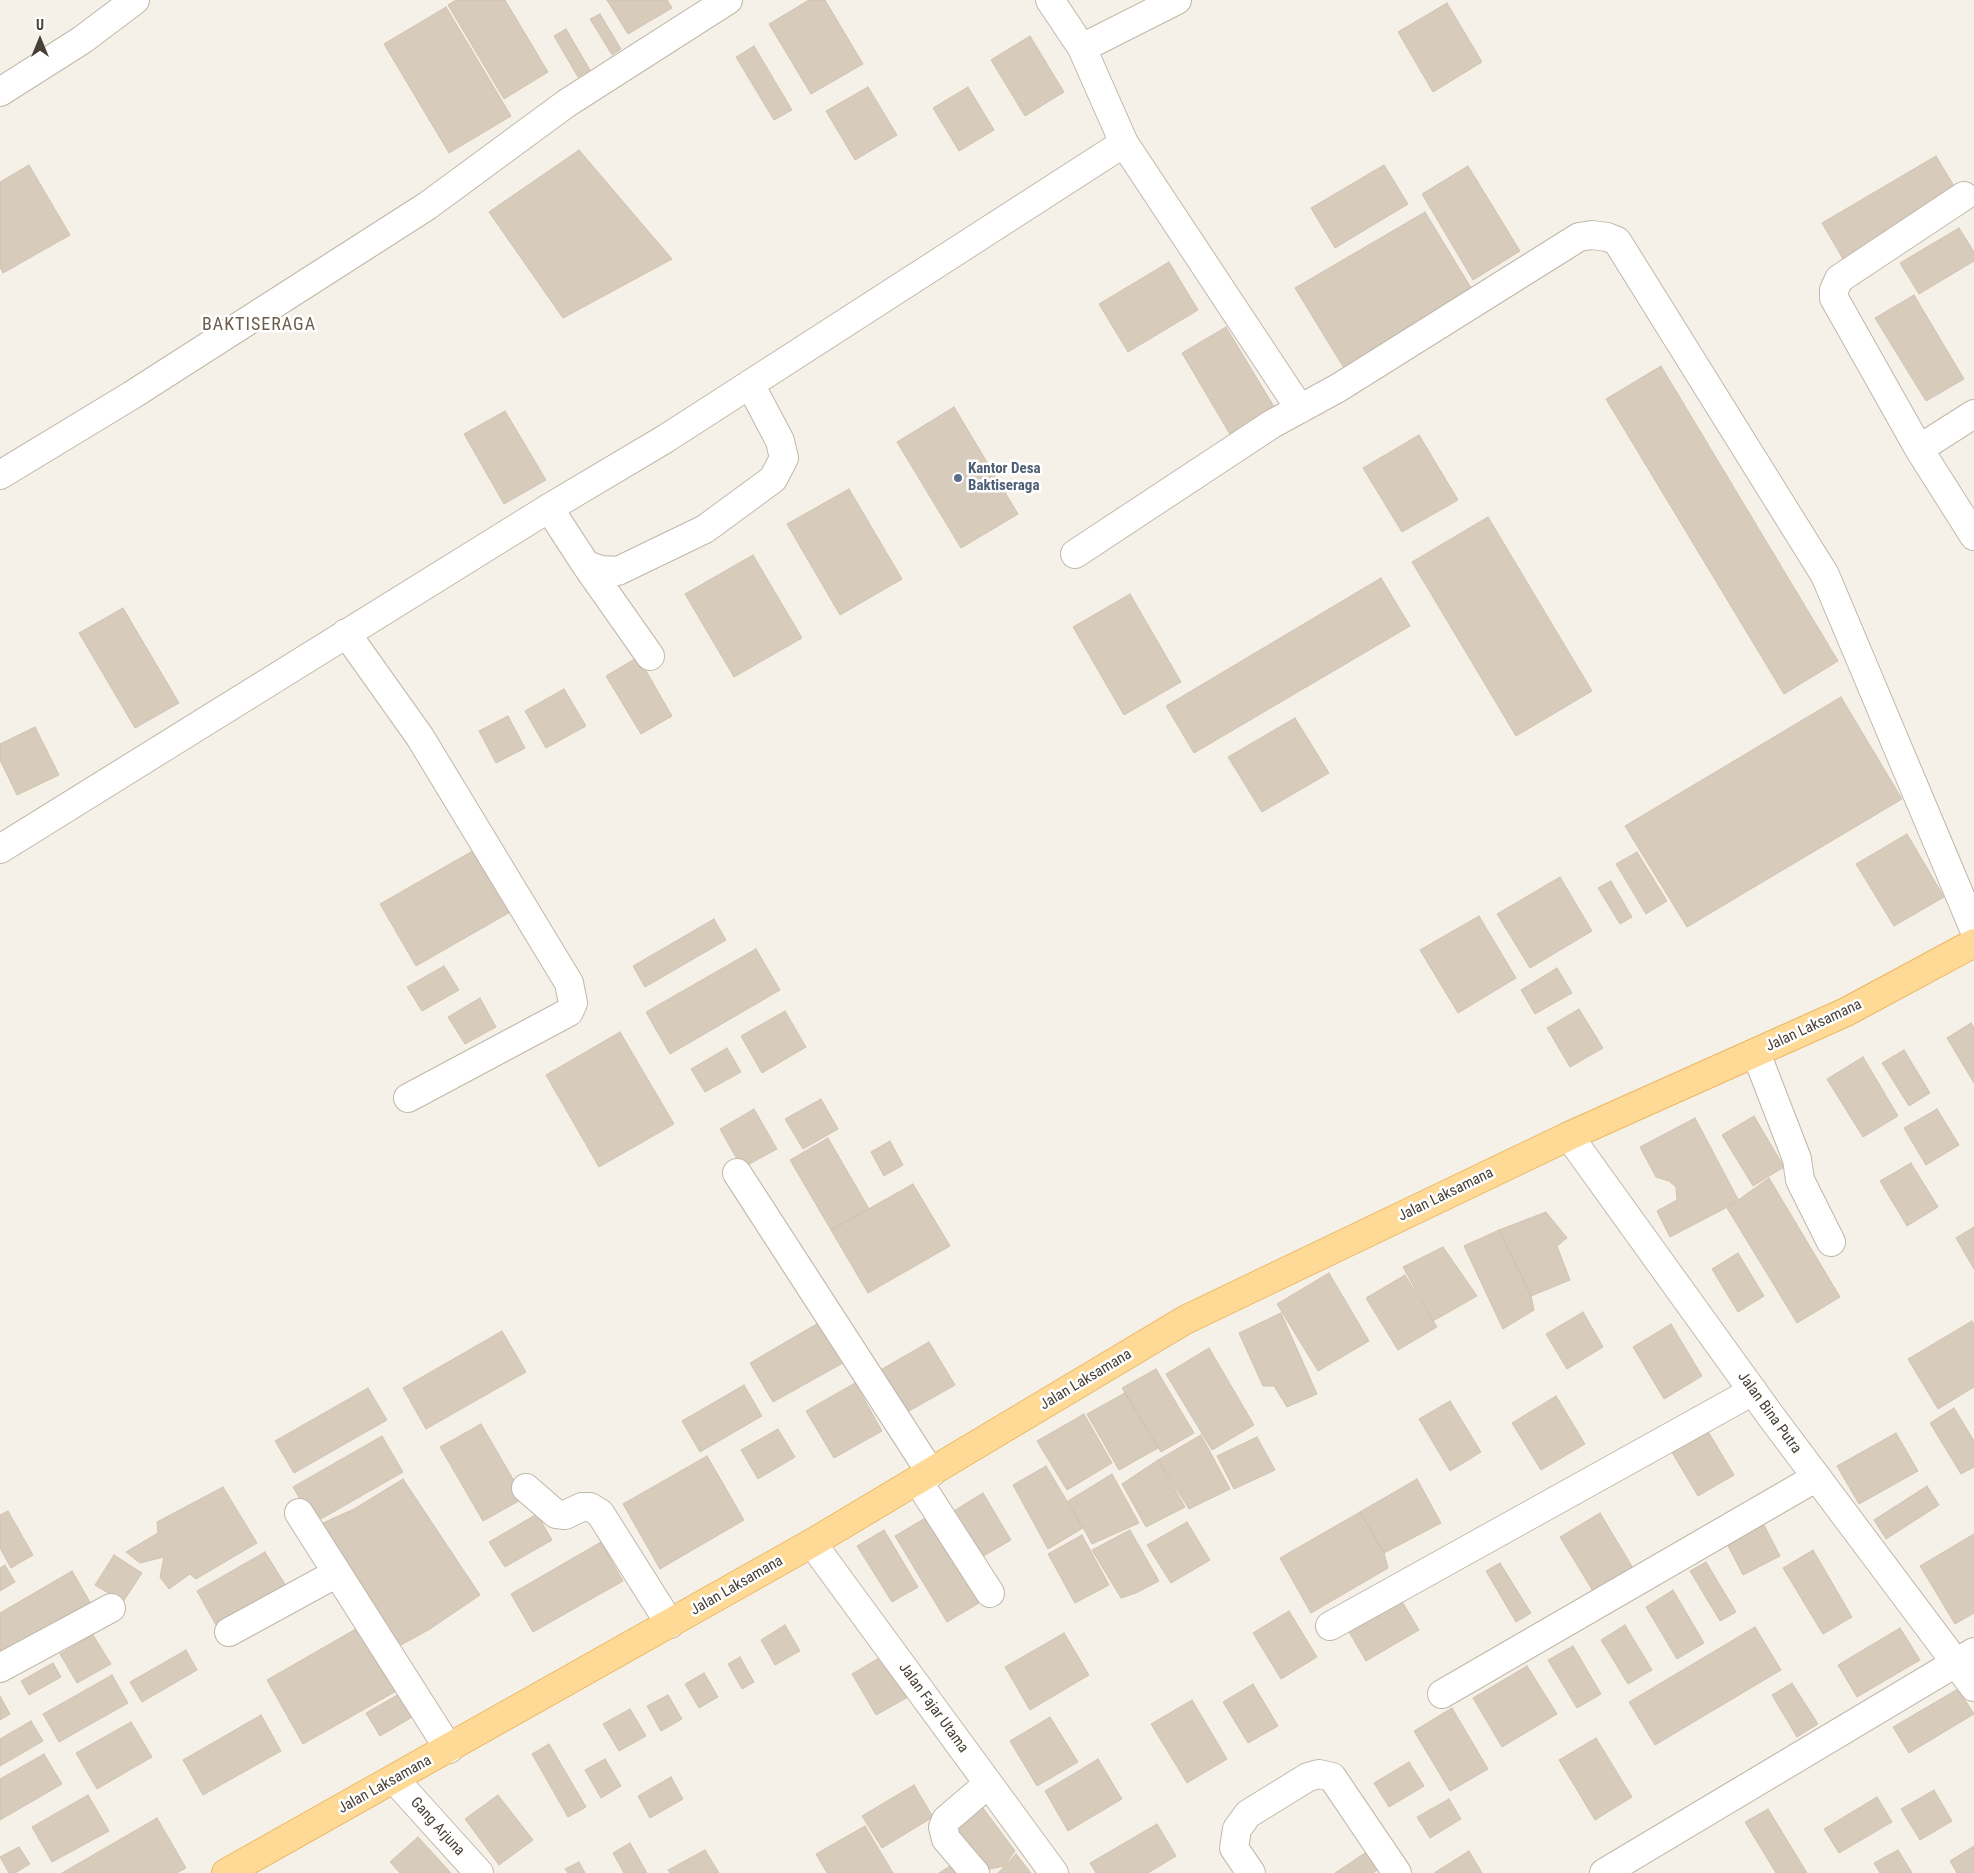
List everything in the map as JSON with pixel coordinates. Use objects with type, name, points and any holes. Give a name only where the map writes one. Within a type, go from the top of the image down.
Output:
[{"type":"main road","name":"Jalan Laksamana","points":[[226,1873],[395,1780],[812,1543],[1185,1320],[1569,1136],[1846,1012],[1969,951]]},
{"type":"street","points":[[0,92],[82,40],[135,0]]},
{"type":"street","points":[[0,475],[132,395],[427,206],[566,104],[728,0]]},
{"type":"street","points":[[1050,0],[1082,48],[1124,143],[1300,409]]},
{"type":"street","points":[[1082,48],[1177,0]]},
{"type":"street","points":[[0,849],[549,508],[665,439],[1124,143]]},
{"type":"street","points":[[1964,196],[1839,279],[1834,290],[1834,298],[1918,449],[1974,536]]},
{"type":"street","points":[[1075,554],[1272,424],[1300,409],[1579,237],[1592,235],[1617,241],[1825,574],[1974,929]]},
{"type":"street","points":[[586,565],[618,572],[705,529],[773,479],[784,458],[780,441],[750,384]]},
{"type":"street","points":[[1918,449],[1974,414]]},
{"type":"street","points":[[549,508],[586,565],[650,656]]},
{"type":"street","points":[[346,634],[420,737],[569,983],[573,1003],[569,1012],[408,1098]]},
{"type":"street","points":[[1756,1053],[1797,1159],[1800,1180],[1831,1242]]},
{"type":"street","name":"Jalan Bina Putra","points":[[1569,1136],[1817,1477],[1966,1657],[1974,1687]]},
{"type":"street","points":[[737,1173],[925,1477],[990,1594]]},
{"type":"street","points":[[1330,1626],[1753,1391]]},
{"type":"street","points":[[1442,1694],[1817,1477]]},
{"type":"street","points":[[526,1488],[556,1514],[565,1515],[582,1508],[590,1508],[600,1513],[670,1624]]},
{"type":"street","points":[[299,1513],[449,1749]]},
{"type":"street","name":"Jalan Fajar Utama","points":[[812,1543],[1054,1873]]},
{"type":"street","points":[[229,1632],[337,1573]]},
{"type":"street","points":[[0,1668],[111,1608]]},
{"type":"street","points":[[1604,1873],[1966,1657]]},
{"type":"street","points":[[1251,1873],[1234,1848],[1237,1829],[1248,1814],[1308,1777],[1319,1774],[1332,1777],[1397,1873]]},
{"type":"street","name":"Gang Arjuna","points":[[395,1780],[479,1873]]},
{"type":"street","points":[[975,1873],[946,1839],[943,1827],[946,1820],[988,1784]]},
{"type":"building","points":[[456,0],[505,0],[548,72],[504,99],[448,5]]},
{"type":"building","points":[[607,0],[667,0],[672,8],[628,34]]},
{"type":"building","points":[[809,0],[825,0],[863,64],[811,94],[769,24]]},
{"type":"building","points":[[1447,3],[1482,62],[1433,92],[1398,32]]},
{"type":"building","points":[[446,7],[511,116],[449,153],[384,44]]},
{"type":"building","points":[[600,14],[621,49],[612,55],[590,19]]},
{"type":"building","points":[[566,29],[590,70],[578,77],[554,36]]},
{"type":"building","points":[[1030,36],[1064,92],[1025,116],[991,60]]},
{"type":"building","points":[[754,46],[792,110],[774,120],[736,57]]},
{"type":"building","points":[[868,87],[897,135],[855,160],[826,111]]},
{"type":"building","points":[[968,87],[994,130],[959,151],[933,108]]},
{"type":"building","points":[[579,150],[672,259],[563,318],[489,212]]},
{"type":"building","points":[[1936,156],[1957,191],[1843,259],[1822,223]]},
{"type":"building","points":[[29,165],[70,235],[3,273],[0,267],[0,182]]},
{"type":"building","points":[[1384,165],[1408,204],[1335,248],[1311,208]]},
{"type":"building","points":[[1468,166],[1520,251],[1473,280],[1422,194]]},
{"type":"building","points":[[1425,212],[1476,296],[1347,373],[1295,288]]},
{"type":"building","points":[[1959,228],[1974,252],[1974,261],[1919,294],[1900,263]]},
{"type":"building","points":[[1169,262],[1198,310],[1128,352],[1099,304]]},
{"type":"building","points":[[1914,295],[1964,379],[1926,401],[1875,318]]},
{"type":"building","points":[[1226,327],[1276,410],[1231,436],[1182,353]]},
{"type":"building","points":[[1661,366],[1838,661],[1784,694],[1606,399]]},
{"type":"building","name":"Kantor Desa Baktiseraga","points":[[954,407],[1018,514],[961,548],[897,442]]},
{"type":"building","points":[[505,411],[546,480],[504,504],[464,434]]},
{"type":"building","points":[[1419,435],[1458,500],[1402,532],[1363,468]]},
{"type":"building","points":[[849,489],[902,579],[840,615],[787,524]]},
{"type":"building","points":[[1488,517],[1592,691],[1516,736],[1412,562]]},
{"type":"building","points":[[753,555],[802,638],[734,677],[685,594]]},
{"type":"building","points":[[1381,578],[1410,626],[1194,753],[1166,706]]},
{"type":"building","points":[[1130,594],[1181,682],[1124,715],[1073,627]]},
{"type":"building","points":[[123,608],[179,703],[135,728],[79,633]]},
{"type":"building","points":[[638,657],[672,716],[641,734],[606,676]]},
{"type":"building","points":[[564,689],[586,726],[546,748],[525,711]]},
{"type":"building","points":[[1841,697],[1902,799],[1687,927],[1625,826]]},
{"type":"building","points":[[508,716],[525,748],[496,763],[479,731]]},
{"type":"building","points":[[1295,718],[1329,773],[1262,812],[1228,757]]},
{"type":"building","points":[[35,727],[59,775],[17,795],[0,760],[0,744]]},
{"type":"building","points":[[1907,834],[1944,897],[1894,926],[1856,864]]},
{"type":"building","points":[[483,845],[519,907],[416,966],[380,904]]},
{"type":"building","points":[[1637,852],[1667,901],[1646,914],[1616,864]]},
{"type":"building","points":[[1560,877],[1592,931],[1530,968],[1497,914]]},
{"type":"building","points":[[1611,881],[1632,917],[1620,924],[1598,888]]},
{"type":"building","points":[[1479,916],[1516,978],[1458,1013],[1420,950]]},
{"type":"building","points":[[714,919],[726,940],[645,987],[633,966]]},
{"type":"building","points":[[756,949],[780,990],[670,1054],[646,1012]]},
{"type":"building","points":[[444,966],[459,990],[422,1011],[407,987]]},
{"type":"building","points":[[1557,968],[1572,993],[1535,1014],[1521,990]]},
{"type":"building","points":[[480,998],[496,1027],[465,1044],[448,1017]]},
{"type":"building","points":[[1579,1009],[1603,1048],[1570,1067],[1547,1028]]},
{"type":"building","points":[[785,1011],[806,1047],[762,1073],[741,1036]]},
{"type":"building","points":[[1971,1023],[1974,1028],[1974,1083],[1947,1038]]},
{"type":"building","points":[[620,1032],[674,1124],[599,1167],[546,1075]]},
{"type":"building","points":[[727,1048],[741,1072],[705,1092],[691,1069]]},
{"type":"building","points":[[1904,1050],[1930,1093],[1909,1106],[1882,1063]]},
{"type":"building","points":[[1863,1057],[1898,1116],[1863,1137],[1827,1079]]},
{"type":"building","points":[[821,1099],[838,1129],[803,1149],[785,1119]]},
{"type":"building","points":[[754,1109],[777,1149],[742,1168],[720,1129]]},
{"type":"building","points":[[1937,1109],[1959,1145],[1926,1165],[1904,1128]]},
{"type":"building","points":[[1754,1116],[1784,1167],[1753,1186],[1722,1135]]},
{"type":"building","points":[[1695,1118],[1739,1201],[1670,1237],[1657,1211],[1677,1200],[1676,1187],[1669,1181],[1656,1177],[1640,1147]]},
{"type":"building","points":[[828,1138],[869,1209],[831,1230],[790,1160]]},
{"type":"building","points":[[890,1141],[903,1165],[884,1176],[871,1152]]},
{"type":"building","points":[[1911,1163],[1938,1207],[1907,1226],[1880,1181]]},
{"type":"building","points":[[1769,1178],[1840,1297],[1797,1323],[1727,1208]]},
{"type":"building","points":[[913,1184],[950,1246],[868,1293],[831,1230]]},
{"type":"building","points":[[1546,1212],[1567,1238],[1557,1246],[1570,1280],[1531,1296],[1499,1230]]},
{"type":"building","points":[[1974,1227],[1974,1269],[1956,1238]]},
{"type":"building","points":[[1499,1230],[1531,1296],[1534,1310],[1503,1329],[1464,1246]]},
{"type":"building","points":[[1443,1247],[1477,1296],[1433,1321],[1403,1267]]},
{"type":"building","points":[[1738,1253],[1764,1296],[1738,1312],[1712,1269]]},
{"type":"building","points":[[1329,1273],[1369,1341],[1318,1371],[1277,1304]]},
{"type":"building","points":[[1405,1275],[1437,1327],[1398,1350],[1366,1298]]},
{"type":"building","points":[[1583,1312],[1603,1347],[1567,1369],[1546,1334]]},
{"type":"building","points":[[1281,1313],[1317,1394],[1287,1407],[1274,1386],[1263,1386],[1239,1333]]},
{"type":"building","points":[[1972,1321],[1974,1324],[1974,1387],[1938,1409],[1908,1359]]},
{"type":"building","points":[[820,1322],[843,1363],[773,1402],[750,1363]]},
{"type":"building","points":[[1671,1324],[1702,1376],[1664,1399],[1633,1347]]},
{"type":"building","points":[[502,1331],[526,1372],[426,1429],[403,1388]]},
{"type":"building","points":[[929,1342],[955,1385],[902,1415],[877,1372]]},
{"type":"building","points":[[1209,1348],[1254,1425],[1212,1450],[1166,1374]]},
{"type":"building","points":[[1156,1369],[1194,1433],[1161,1452],[1122,1388]]},
{"type":"building","points":[[855,1383],[882,1431],[834,1458],[806,1411]]},
{"type":"building","points":[[744,1385],[762,1416],[700,1452],[682,1421]]},
{"type":"building","points":[[368,1388],[387,1420],[294,1473],[275,1441]]},
{"type":"building","points":[[1125,1393],[1158,1448],[1119,1470],[1087,1414]]},
{"type":"building","points":[[1556,1396],[1585,1444],[1541,1470],[1512,1423]]},
{"type":"building","points":[[1450,1401],[1481,1452],[1450,1471],[1419,1419]]},
{"type":"building","points":[[1954,1408],[1974,1441],[1974,1467],[1961,1474],[1930,1423]]},
{"type":"building","points":[[1084,1414],[1112,1463],[1067,1490],[1037,1441]]},
{"type":"building","points":[[481,1424],[524,1498],[483,1521],[440,1447]]},
{"type":"building","points":[[1706,1428],[1734,1475],[1698,1496],[1670,1449]]},
{"type":"building","points":[[778,1429],[795,1457],[758,1479],[741,1450]]},
{"type":"building","points":[[1896,1433],[1918,1471],[1859,1504],[1837,1466]]},
{"type":"building","points":[[1201,1435],[1230,1489],[1189,1509],[1158,1460]]},
{"type":"building","points":[[382,1436],[403,1472],[314,1523],[293,1487]]},
{"type":"building","points":[[1257,1437],[1275,1470],[1234,1489],[1217,1456]]},
{"type":"building","points":[[707,1456],[744,1520],[660,1569],[623,1504]]},
{"type":"building","points":[[1158,1460],[1185,1507],[1146,1527],[1122,1484]]},
{"type":"building","points":[[1046,1466],[1083,1528],[1048,1549],[1013,1485]]},
{"type":"building","points":[[1112,1474],[1139,1523],[1092,1544],[1068,1501]]},
{"type":"building","points":[[403,1479],[480,1595],[430,1629],[392,1650],[314,1527],[354,1509]]},
{"type":"building","points":[[1417,1479],[1441,1523],[1384,1553],[1360,1512]]},
{"type":"building","points":[[1927,1486],[1939,1505],[1886,1539],[1874,1520]]},
{"type":"building","points":[[223,1487],[257,1543],[196,1579],[190,1574],[169,1589],[160,1577],[164,1557],[140,1563],[126,1552],[158,1533],[157,1522]]},
{"type":"building","points":[[983,1493],[1011,1540],[980,1558],[952,1512]]},
{"type":"building","points":[[8,1511],[33,1555],[11,1568],[0,1548],[0,1515]]},
{"type":"building","points":[[1360,1512],[1384,1553],[1388,1568],[1311,1613],[1280,1558]]},
{"type":"building","points":[[1600,1513],[1636,1573],[1596,1596],[1560,1537]]},
{"type":"building","points":[[537,1514],[552,1540],[505,1567],[489,1542]]},
{"type":"building","points":[[927,1517],[979,1603],[947,1622],[895,1536]]},
{"type":"building","points":[[1187,1522],[1210,1560],[1171,1583],[1147,1545]]},
{"type":"building","points":[[1763,1523],[1780,1556],[1743,1575],[1726,1542]]},
{"type":"building","points":[[884,1530],[918,1587],[892,1602],[857,1546]]},
{"type":"building","points":[[1130,1530],[1159,1581],[1136,1593],[1121,1598],[1092,1550]]},
{"type":"building","points":[[1974,1534],[1974,1613],[1955,1624],[1920,1566]]},
{"type":"building","points":[[1082,1535],[1109,1585],[1075,1603],[1048,1554]]},
{"type":"building","points":[[601,1542],[623,1581],[533,1632],[511,1594]]},
{"type":"building","points":[[1813,1550],[1852,1617],[1823,1634],[1783,1568]]},
{"type":"building","points":[[265,1552],[291,1594],[221,1634],[197,1591]]},
{"type":"building","points":[[114,1555],[142,1573],[123,1602],[95,1585]]},
{"type":"building","points":[[1706,1562],[1736,1612],[1720,1621],[1690,1571]]},
{"type":"building","points":[[1500,1563],[1531,1613],[1516,1622],[1486,1571]]},
{"type":"building","points":[[5,1565],[15,1582],[0,1591],[0,1568]]},
{"type":"building","points":[[72,1571],[90,1602],[0,1653],[0,1613]]},
{"type":"building","points":[[1673,1590],[1704,1643],[1677,1659],[1646,1607]]},
{"type":"building","points":[[1397,1593],[1419,1630],[1366,1661],[1345,1625]]},
{"type":"building","points":[[1289,1611],[1317,1657],[1281,1679],[1253,1633]]},
{"type":"building","points":[[785,1625],[800,1651],[775,1665],[761,1640]]},
{"type":"building","points":[[1625,1625],[1652,1670],[1628,1684],[1601,1640]]},
{"type":"building","points":[[361,1626],[398,1690],[303,1744],[267,1680]]},
{"type":"building","points":[[1755,1627],[1781,1670],[1655,1745],[1629,1702]]},
{"type":"building","points":[[1900,1628],[1920,1660],[1857,1697],[1838,1665]]},
{"type":"building","points":[[1064,1633],[1089,1675],[1030,1710],[1005,1667]]},
{"type":"building","points":[[93,1635],[111,1664],[77,1683],[60,1654]]},
{"type":"building","points":[[1573,1646],[1601,1694],[1577,1708],[1548,1660]]},
{"type":"building","points":[[186,1650],[197,1670],[142,1702],[130,1682]]},
{"type":"building","points":[[884,1655],[908,1697],[876,1715],[852,1674]]},
{"type":"building","points":[[740,1657],[754,1682],[742,1689],[728,1664]]},
{"type":"building","points":[[53,1663],[61,1677],[29,1695],[21,1681]]},
{"type":"building","points":[[1527,1666],[1557,1714],[1502,1747],[1473,1698]]},
{"type":"building","points":[[704,1673],[718,1697],[699,1708],[685,1684]]},
{"type":"building","points":[[112,1675],[128,1703],[59,1742],[43,1714]]},
{"type":"building","points":[[1792,1683],[1818,1724],[1797,1737],[1772,1695]]},
{"type":"building","points":[[1253,1684],[1278,1726],[1248,1743],[1223,1702]]},
{"type":"building","points":[[1958,1689],[1974,1714],[1909,1753],[1893,1727]]},
{"type":"building","points":[[401,1693],[414,1716],[380,1736],[366,1713]]},
{"type":"building","points":[[668,1695],[682,1719],[661,1731],[647,1706]]},
{"type":"building","points":[[0,1696],[10,1714],[0,1720]]},
{"type":"building","points":[[1192,1700],[1227,1759],[1187,1783],[1151,1724]]},
{"type":"building","points":[[1452,1708],[1488,1769],[1450,1791],[1414,1731]]},
{"type":"building","points":[[630,1709],[646,1736],[619,1751],[603,1724]]},
{"type":"building","points":[[261,1715],[281,1751],[203,1795],[183,1760]]},
{"type":"building","points":[[1050,1717],[1078,1762],[1037,1786],[1010,1741]]},
{"type":"building","points":[[31,1721],[43,1741],[0,1766],[0,1739]]},
{"type":"building","points":[[131,1722],[152,1757],[97,1789],[76,1753]]},
{"type":"building","points":[[1596,1738],[1632,1797],[1595,1820],[1559,1760]]},
{"type":"building","points":[[549,1744],[586,1807],[568,1817],[532,1754]]},
{"type":"building","points":[[44,1754],[62,1784],[0,1820],[0,1779]]},
{"type":"building","points":[[605,1759],[621,1786],[601,1798],[585,1770]]},
{"type":"building","points":[[1098,1759],[1122,1799],[1068,1831],[1045,1791]]},
{"type":"building","points":[[1409,1762],[1424,1786],[1389,1807],[1374,1783]]},
{"type":"building","points":[[671,1777],[683,1799],[650,1818],[638,1796]]},
{"type":"building","points":[[914,1785],[933,1817],[882,1848],[862,1816]]},
{"type":"building","points":[[1934,1790],[1952,1821],[1920,1840],[1901,1809]]},
{"type":"building","points":[[88,1795],[109,1831],[52,1862],[32,1827]]},
{"type":"building","points":[[498,1795],[533,1840],[499,1865],[465,1819]]},
{"type":"building","points":[[1877,1797],[1892,1822],[1839,1853],[1824,1829]]},
{"type":"building","points":[[1449,1799],[1461,1819],[1430,1838],[1417,1817]]},
{"type":"building","points":[[980,1804],[1015,1851],[1004,1866],[985,1870],[947,1827]]},
{"type":"building","points":[[1768,1809],[1807,1873],[1776,1873],[1745,1822]]},
{"type":"building","points":[[157,1818],[186,1868],[177,1873],[62,1873]]},
{"type":"building","points":[[1157,1824],[1176,1856],[1148,1873],[1096,1873],[1090,1863]]},
{"type":"building","points":[[865,1826],[893,1873],[827,1873],[816,1854]]},
{"type":"building","points":[[418,1837],[451,1873],[400,1873],[390,1862]]},
{"type":"building","points":[[630,1843],[647,1873],[624,1873],[613,1853]]},
{"type":"building","points":[[1377,1845],[1389,1862],[1373,1873],[1335,1873]]},
{"type":"building","points":[[1974,1846],[1974,1873],[1957,1873],[1950,1861]]},
{"type":"building","points":[[19,1847],[30,1864],[15,1873],[9,1873],[0,1857]]},
{"type":"building","points":[[705,1850],[719,1873],[670,1873],[668,1870]]},
{"type":"building","points":[[1898,1850],[1912,1873],[1880,1873],[1874,1863]]},
{"type":"building","points":[[1469,1851],[1482,1873],[1434,1873]]},
{"type":"building","points":[[1016,1854],[1031,1873],[998,1873]]},
{"type":"building","points":[[579,1862],[585,1873],[568,1873],[565,1869]]},
{"type":"building","points":[[950,1866],[956,1873],[939,1873]]},
{"type":"place","name":"Kantor Desa Baktiseraga","points":[[958,478]]},
{"type":"district","name":"BAKTISERAGA","points":[[259,325]]}]
